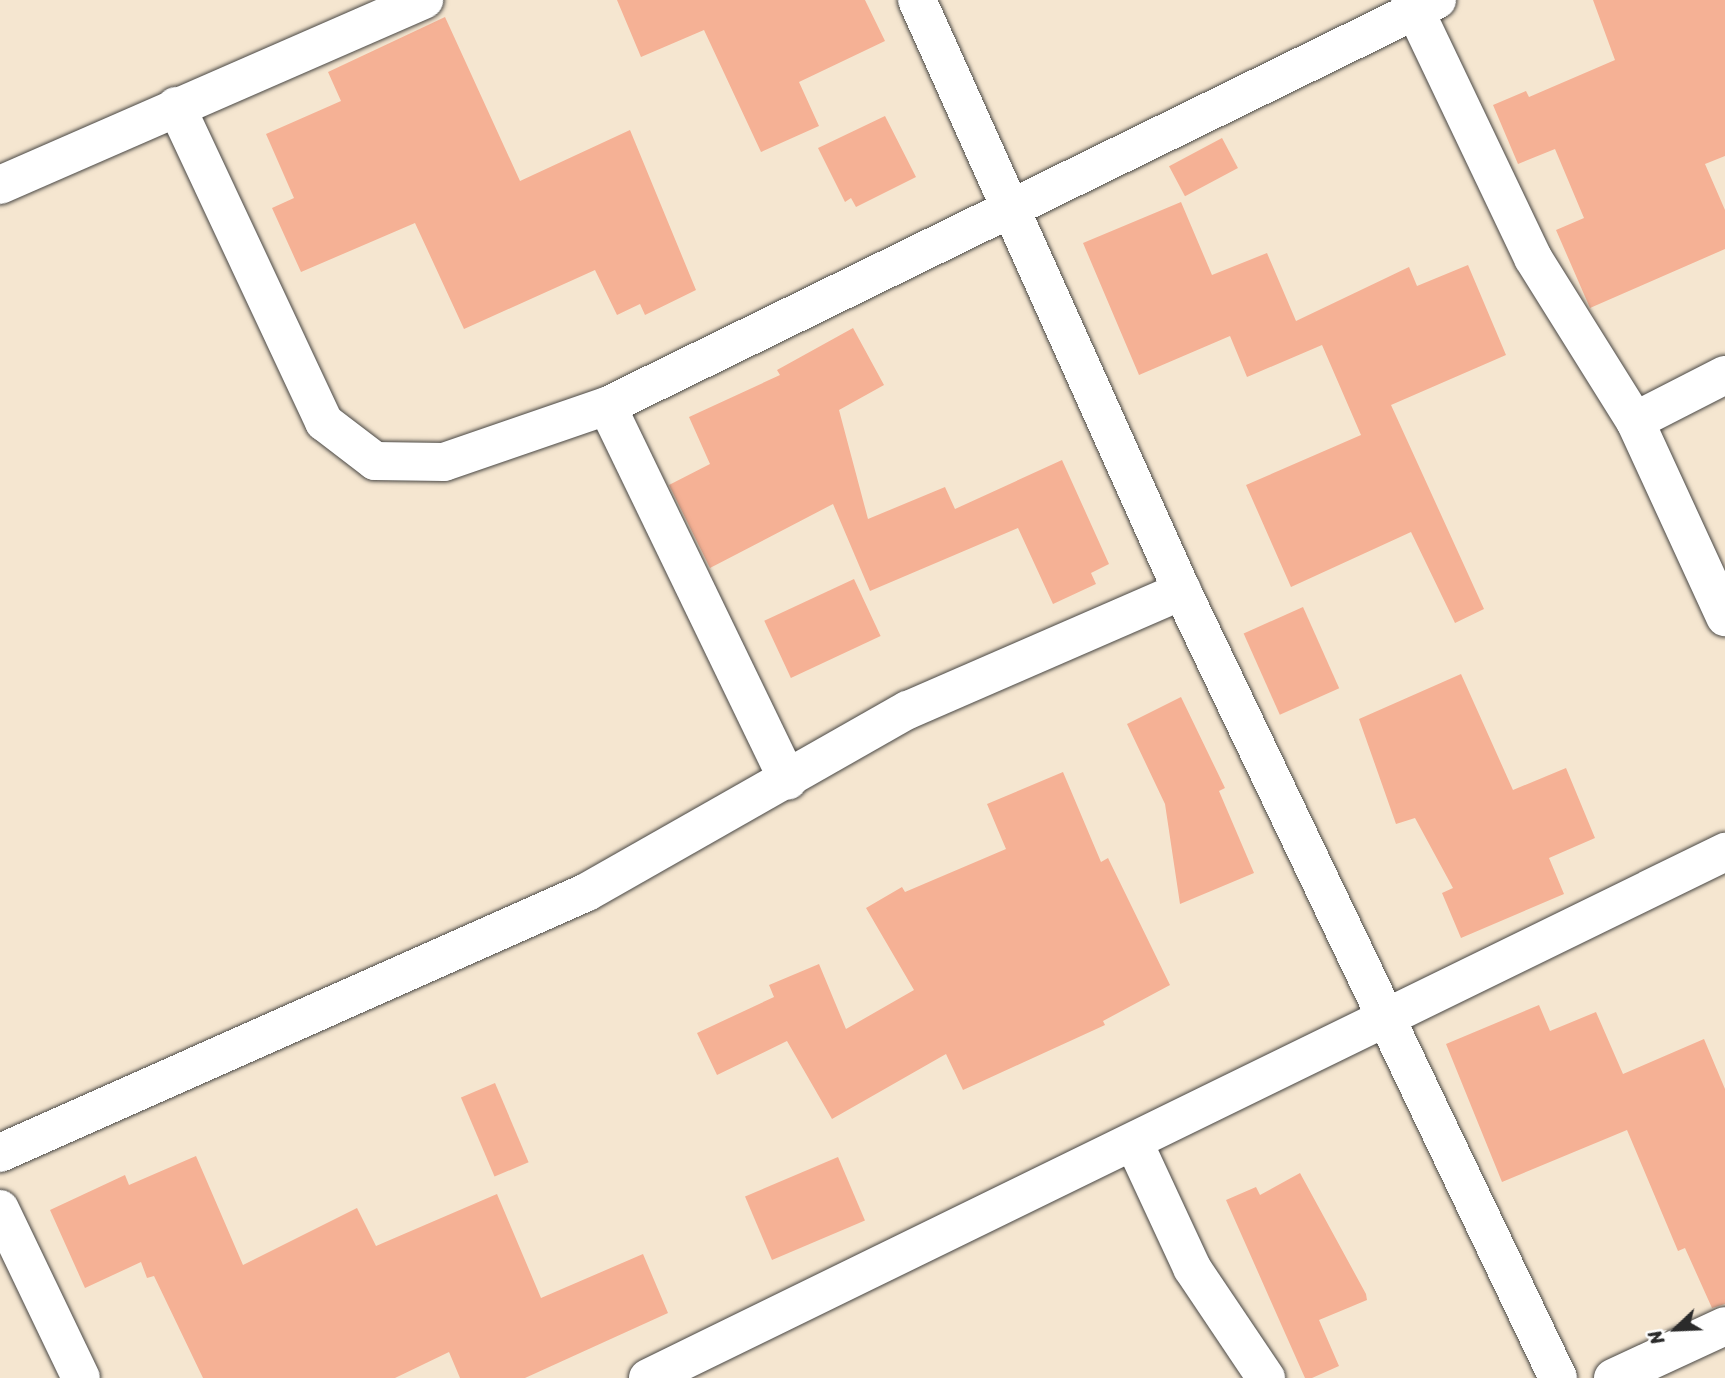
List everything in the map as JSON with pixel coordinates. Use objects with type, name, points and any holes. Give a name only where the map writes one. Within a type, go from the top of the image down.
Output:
[{"type":"street","points":[[917,0],[1014,209],[1182,591],[1558,1378]]},
{"type":"street","points":[[0,184],[412,2]]},
{"type":"street","points":[[176,106],[324,422],[375,461],[444,462],[607,406],[1014,209],[1420,4],[1533,258],[1635,421],[1725,617]]},
{"type":"street","points":[[1635,421],[1725,375]]},
{"type":"street","points":[[607,406],[788,781]]},
{"type":"street","points":[[0,1153],[587,892],[788,781],[908,710],[1182,591]]},
{"type":"street","points":[[648,1378],[1135,1145],[1725,852]]},
{"type":"street","points":[[1135,1145],[1192,1268],[1266,1378]]},
{"type":"street","points":[[0,1209],[81,1378]]},
{"type":"street","points":[[1614,1378],[1725,1326]]},
{"type":"building","points":[[617,0],[865,0],[885,41],[799,82],[819,126],[761,152],[704,30],[641,57]]},
{"type":"building","points":[[1593,0],[1725,0],[1725,156],[1705,164],[1725,210],[1725,249],[1590,308],[1556,230],[1584,218],[1555,149],[1518,164],[1493,105],[1526,91],[1529,97],[1615,60]]},
{"type":"building","points":[[445,17],[520,181],[630,130],[696,290],[645,315],[640,304],[617,315],[595,270],[464,329],[415,223],[301,272],[272,208],[294,198],[266,134],[341,101],[328,72]]},
{"type":"building","points":[[885,116],[916,177],[856,207],[851,198],[845,202],[818,148]]},
{"type":"building","points":[[1222,138],[1238,168],[1185,196],[1169,166]]},
{"type":"building","points":[[1181,202],[1212,275],[1267,253],[1296,321],[1409,267],[1417,286],[1468,265],[1506,355],[1391,405],[1484,609],[1455,623],[1411,532],[1291,587],[1246,485],[1361,435],[1322,345],[1247,377],[1230,336],[1139,375],[1083,243]]},
{"type":"building","points":[[853,328],[884,385],[839,410],[868,519],[945,487],[955,509],[1062,460],[1109,564],[1091,573],[1096,584],[1053,604],[1018,528],[870,591],[833,504],[710,568],[669,485],[710,464],[689,417],[780,375],[777,370]]},
{"type":"building","points":[[854,579],[881,636],[791,678],[764,621]]},
{"type":"building","points":[[1303,607],[1339,688],[1280,715],[1244,633]]},
{"type":"building","points":[[1461,674],[1513,790],[1566,768],[1595,838],[1549,858],[1564,894],[1461,938],[1442,893],[1453,888],[1415,818],[1396,824],[1359,719]]},
{"type":"building","points":[[1181,697],[1225,788],[1219,791],[1254,873],[1180,904],[1165,804],[1127,724]]},
{"type":"building","points":[[1063,772],[1101,862],[1108,858],[1170,985],[1103,1021],[1105,1025],[963,1090],[946,1054],[832,1119],[787,1041],[717,1075],[697,1033],[774,997],[769,985],[819,964],[846,1029],[914,990],[866,908],[902,887],[905,892],[1006,849],[987,804]]},
{"type":"building","points":[[1539,1005],[1550,1031],[1596,1012],[1623,1074],[1704,1039],[1725,1089],[1725,1304],[1712,1308],[1685,1248],[1678,1251],[1627,1130],[1502,1182],[1446,1044]]},
{"type":"building","points":[[495,1083],[529,1162],[495,1177],[461,1097]]},
{"type":"building","points":[[196,1156],[243,1265],[357,1208],[376,1246],[497,1194],[541,1298],[643,1254],[668,1313],[525,1378],[460,1378],[449,1352],[395,1378],[203,1378],[154,1276],[147,1278],[141,1262],[85,1288],[50,1210],[125,1175],[129,1185]]},
{"type":"building","points":[[838,1157],[865,1221],[772,1260],[745,1196]]},
{"type":"building","points":[[1300,1173],[1367,1300],[1319,1320],[1339,1366],[1312,1378],[1305,1378],[1226,1200],[1256,1187],[1260,1195]]}]
